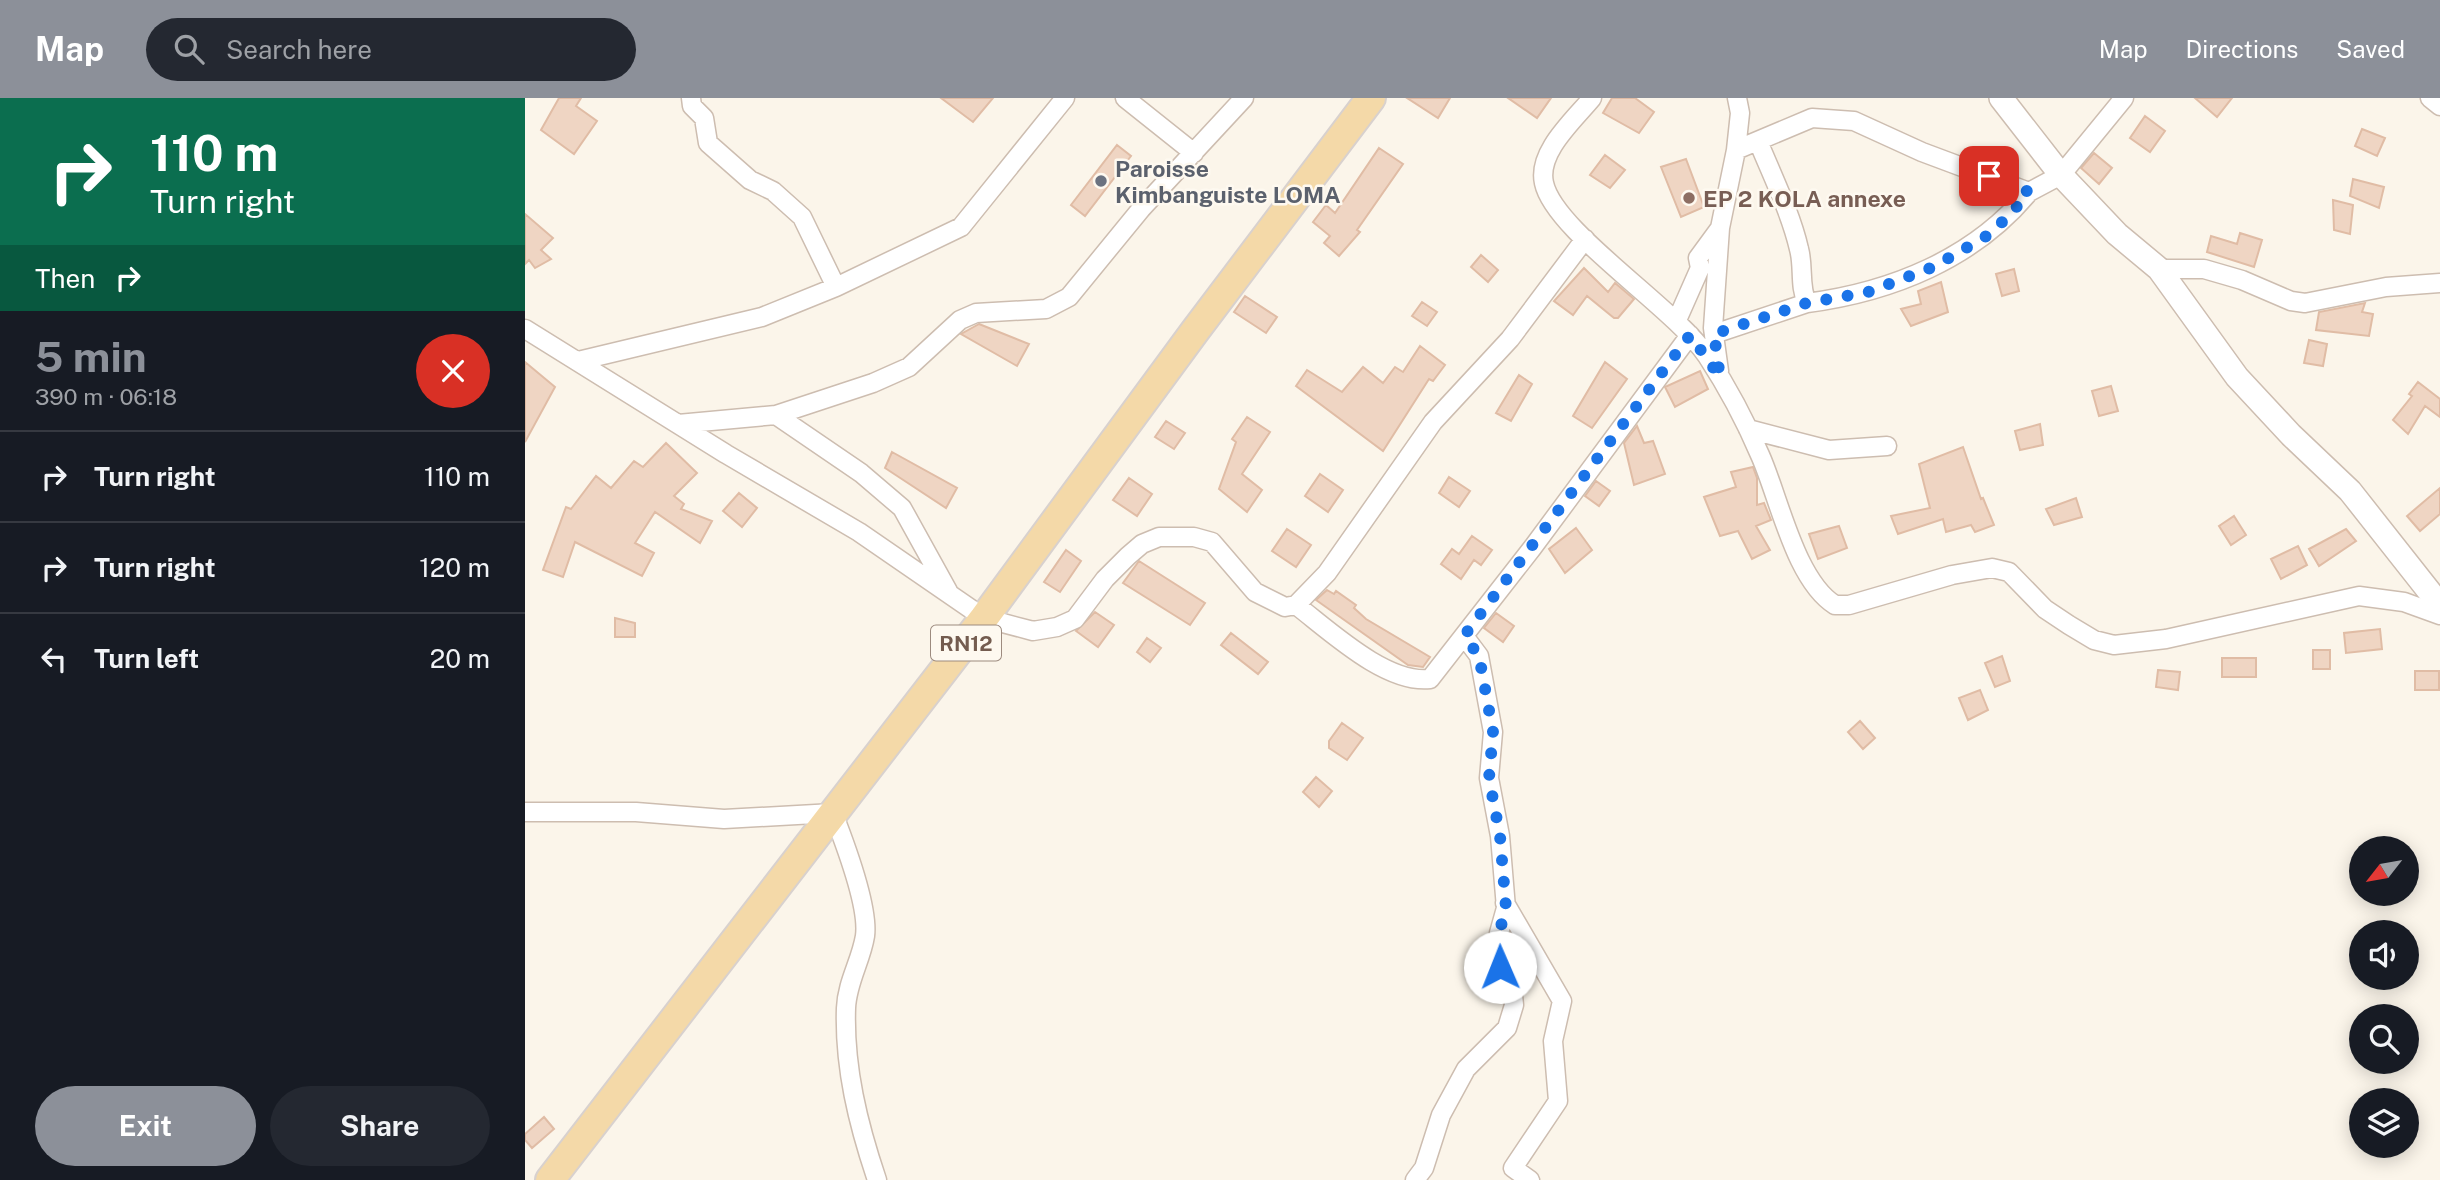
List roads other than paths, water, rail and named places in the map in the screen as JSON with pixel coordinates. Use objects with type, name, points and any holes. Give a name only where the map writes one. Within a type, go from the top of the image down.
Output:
[{"type":"main road","name":"RN12","points":[[550,1180],[985,618],[1195,331],[1371,98]]},
{"type":"street","points":[[691,98],[692,106],[704,118],[708,143],[750,180],[773,191],[802,217],[813,246],[836,287]]},
{"type":"street","points":[[577,361],[762,317],[836,287],[961,227],[1065,98]]},
{"type":"street","points":[[1125,98],[1194,152]]},
{"type":"street","points":[[678,424],[776,415],[873,383],[909,367],[960,320],[976,313],[1046,309],[1069,297],[1141,209],[1244,98]]},
{"type":"street","points":[[1592,98],[1554,145],[1543,171],[1544,184],[1550,198],[1585,239],[1677,320],[1720,377],[1748,429],[1804,569],[1818,591],[1835,606],[1849,605],[1961,572],[1992,568],[2009,572],[2045,609],[2069,625],[2094,640],[2115,645],[2166,639],[2359,596],[2380,596],[2440,615]]},
{"type":"street","points":[[1720,377],[1714,334],[1720,228],[1736,150],[1740,113],[1737,98]]},
{"type":"street","points":[[2001,98],[2061,175],[2117,234],[2159,269],[2237,377],[2291,435],[2350,491],[2440,605]]},
{"type":"street","points":[[1714,334],[1807,303],[1868,292],[1967,250],[2008,217],[2029,192],[2061,175],[2125,98]]},
{"type":"street","points":[[2430,98],[2440,106]]},
{"type":"street","points":[[1736,150],[1812,118],[1854,121],[1922,152],[2029,192]]},
{"type":"street","points":[[1758,141],[1796,238],[1804,270],[1801,292],[1807,303]]},
{"type":"street","points":[[1677,320],[1700,268],[1698,258],[1720,228]]},
{"type":"street","points":[[525,329],[859,532],[985,618],[1033,631],[1057,627],[1075,619],[1105,579],[1128,556],[1142,544],[1159,537],[1195,537],[1212,542],[1255,592],[1285,607],[1296,605],[1327,573],[1433,422],[1510,339],[1585,239]]},
{"type":"street","points":[[2159,269],[2204,269],[2242,280],[2291,301],[2305,303],[2386,288],[2440,283]]},
{"type":"street","points":[[1296,605],[1359,653],[1417,681],[1430,679],[1690,335]]},
{"type":"street","points":[[776,415],[861,473],[902,508],[950,594]]},
{"type":"street","points":[[1748,429],[1829,450],[1887,446]]},
{"type":"street","points":[[1415,1180],[1424,1168],[1441,1115],[1467,1069],[1507,1028],[1514,1005],[1512,986],[1500,967],[1499,933],[1505,903],[1500,836],[1489,778],[1493,732],[1479,656],[1464,636]]},
{"type":"street","points":[[525,812],[636,812],[724,819],[833,813],[847,849],[864,919],[865,936],[849,982],[848,1034],[853,1099],[877,1180]]},
{"type":"street","points":[[1505,903],[1562,1001],[1553,1041],[1557,1101],[1513,1168],[1530,1180]]},
{"type":"place","name":"Paroisse Kimbanguiste LOMA","points":[[1101,181]]},
{"type":"place","name":"EP 2 KOLA annexe","points":[[1689,198]]}]
